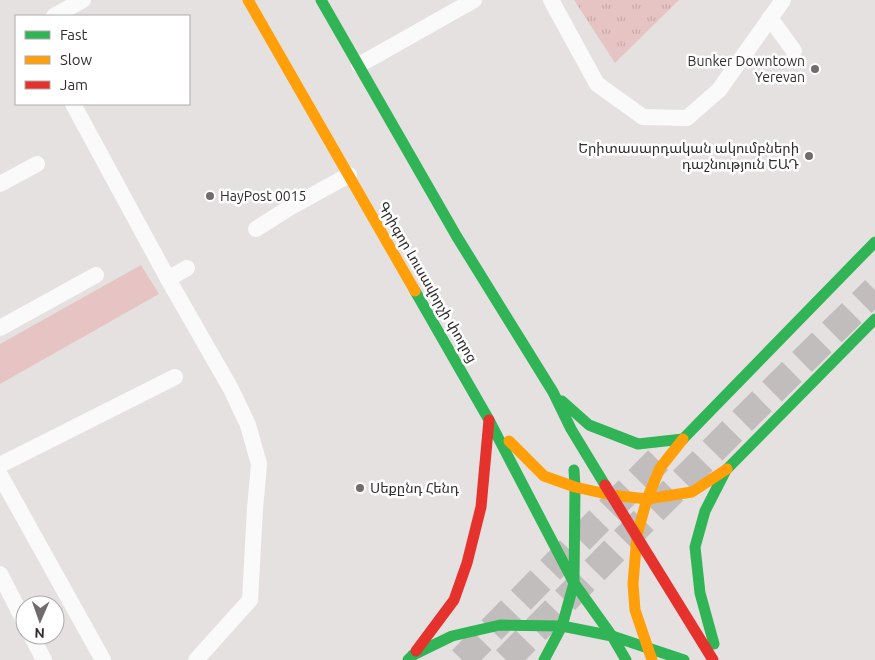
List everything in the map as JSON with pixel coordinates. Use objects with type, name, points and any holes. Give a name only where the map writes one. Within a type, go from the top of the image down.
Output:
[{"type":"main road","name":"Գրիգոր Լուսավորչի փողոց","points":[[248,0],[489,420],[574,583],[612,636],[626,660]]},
{"type":"main road","points":[[321,0],[457,237],[553,392],[571,429],[713,660]]},
{"type":"main road","points":[[652,660],[635,610],[633,584],[637,535],[647,500],[660,468],[683,439],[875,242]]},
{"type":"main road","points":[[489,420],[544,476],[575,487],[647,500],[692,492],[727,469],[875,319]]},
{"type":"main road","points":[[553,392],[589,424],[638,444],[683,439]]},
{"type":"main road","points":[[411,658],[454,600],[467,563],[481,508],[489,420]]},
{"type":"main road","points":[[544,660],[562,626],[574,583],[575,487],[571,429]]},
{"type":"main road","points":[[718,660],[700,593],[695,547],[705,510],[727,469]]},
{"type":"main road","points":[[411,658],[452,636],[500,625],[562,626],[612,636],[684,660]]},
{"type":"lane","points":[[56,15],[83,0]]},
{"type":"lane","points":[[359,66],[474,0]]},
{"type":"lane","points":[[551,0],[597,84],[643,117],[687,118],[719,90],[783,0]]},
{"type":"lane","points":[[770,18],[794,51]]},
{"type":"lane","points":[[75,105],[168,280],[231,389],[248,425],[259,464],[250,600],[196,660]]},
{"type":"lane","points":[[0,184],[37,164]]},
{"type":"lane","points":[[256,229],[289,208],[349,175]]},
{"type":"lane","points":[[168,280],[187,268]]},
{"type":"lane","points":[[0,328],[96,274]]},
{"type":"lane","points":[[0,465],[175,377]]},
{"type":"lane","points":[[0,475],[103,660]]},
{"type":"lane","points":[[0,574],[15,603]]},
{"type":"lane","points":[[36,645],[44,660]]},
{"type":"green space","points":[[574,0],[679,0],[615,63]]},
{"type":"green space","points":[[141,265],[159,294],[0,384],[0,344]]},
{"type":"tunnel","points":[[506,660],[733,430],[875,290]]},
{"type":"tunnel","points":[[462,660],[667,451]]},
{"type":"traffic: fast","points":[[321,0],[457,237],[553,392],[571,429],[605,485]]},
{"type":"traffic: fast","points":[[683,439],[875,242]]},
{"type":"traffic: fast","points":[[415,291],[489,420],[574,583],[612,636],[626,660]]},
{"type":"traffic: fast","points":[[727,469],[875,319]]},
{"type":"traffic: fast","points":[[562,401],[589,425],[638,444],[683,439]]},
{"type":"traffic: fast","points":[[544,660],[562,626],[574,583],[574,470]]},
{"type":"traffic: fast","points":[[714,644],[700,593],[695,547],[705,511],[726,470]]},
{"type":"traffic: fast","points":[[413,655],[452,636],[500,625],[562,626],[612,636],[684,660]]},
{"type":"traffic: fast","points":[[408,660],[413,655]]},
{"type":"traffic: slow","points":[[248,0],[415,291]]},
{"type":"traffic: slow","points":[[652,660],[635,610],[633,584],[637,535],[647,499],[660,468],[683,439]]},
{"type":"traffic: slow","points":[[509,441],[544,476],[575,487],[611,495],[647,499],[692,492],[727,469]]},
{"type":"traffic: jam","points":[[416,651],[454,600],[467,563],[481,507],[489,420]]},
{"type":"traffic: jam","points":[[605,485],[713,660]]},
{"type":"place","name":"Bunker Downtown Yerevan","points":[[815,69]]},
{"type":"place","name":"Երիտասարդական ակումբների դաշնություն ԵԱԴ","points":[[809,156]]},
{"type":"place","name":"HayPost 0015","points":[[210,196]]},
{"type":"place","name":"Սեքընդ Հենդ","points":[[360,488]]}]
